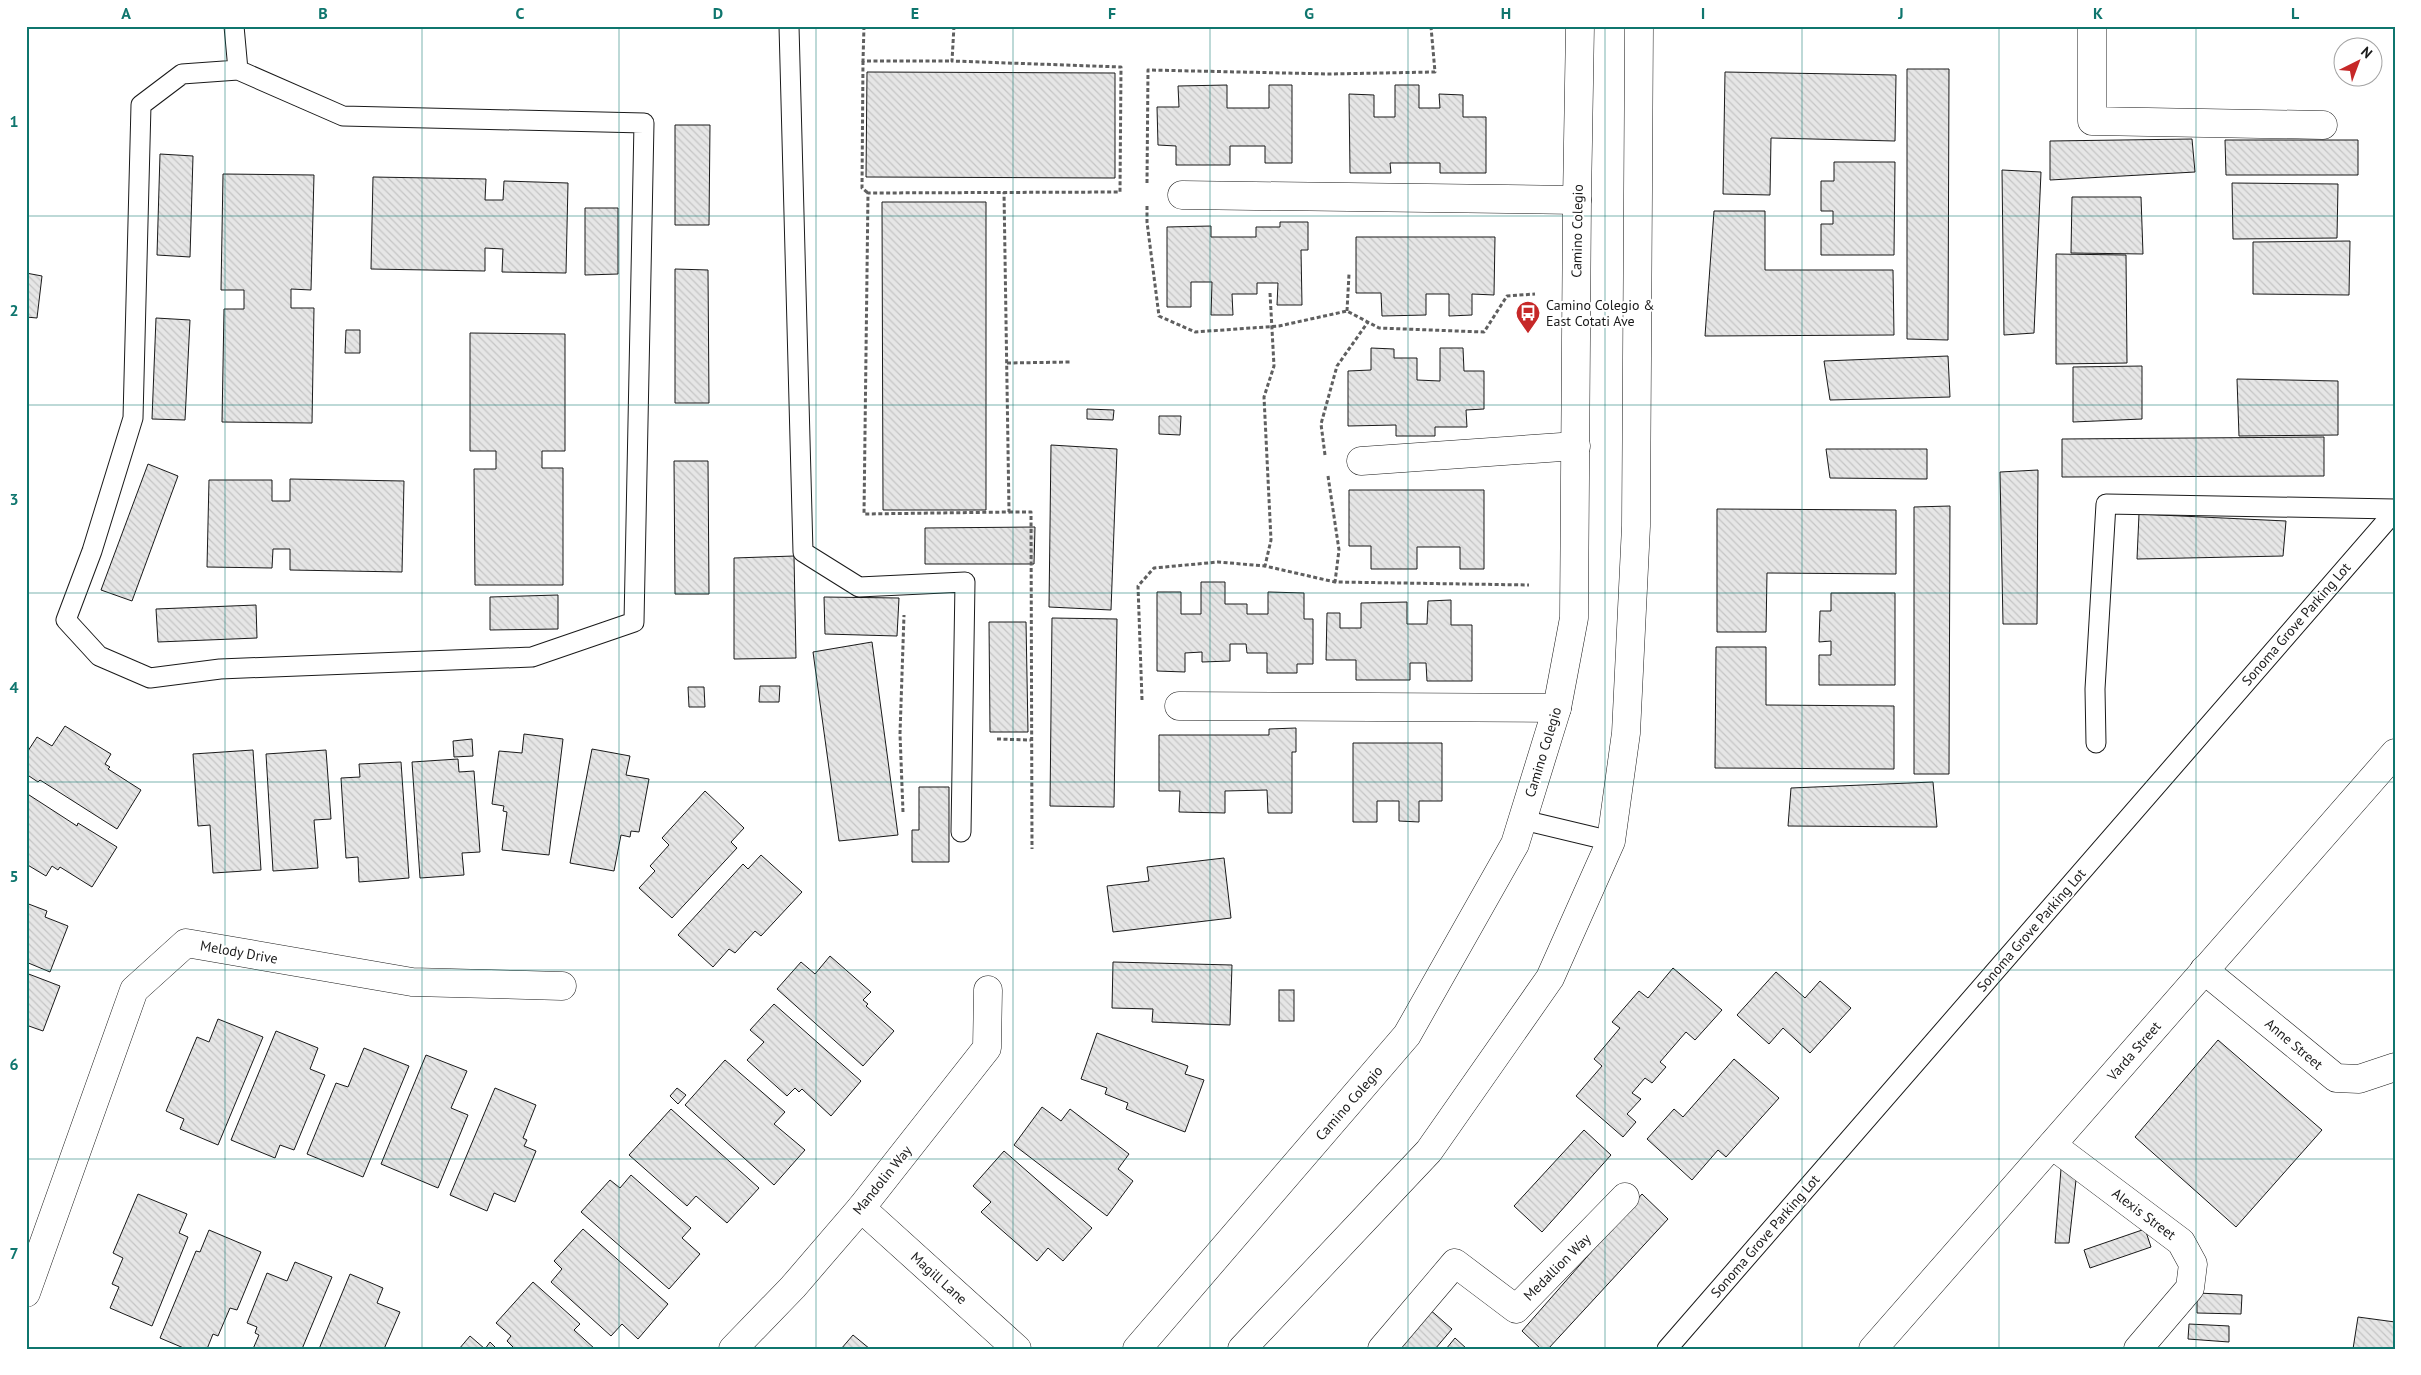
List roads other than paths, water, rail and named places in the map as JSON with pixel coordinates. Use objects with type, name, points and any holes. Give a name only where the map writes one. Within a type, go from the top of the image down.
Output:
[{"type":"street","name":"Camino Colegio","points":[[1137,1349],[1407,1035],[1515,844],[1557,708],[1574,618],[1580,26]]},
{"type":"street","points":[[1242,1349],[1429,1151],[1550,978],[1611,841],[1626,734],[1636,526],[1639,26]]},
{"type":"street","points":[[2092,26],[2092,121],[2323,125]]},
{"type":"street","points":[[1182,195],[1577,200]]},
{"type":"street","points":[[1361,461],[1576,446]]},
{"type":"street","points":[[1179,706],[1557,708]]},
{"type":"street","name":"Varda Street","points":[[1873,1349],[2395,753]]},
{"type":"street","name":"Melody Drive","points":[[26,1293],[134,990],[186,944],[412,982],[562,986]]},
{"type":"street","name":"Anne Street","points":[[2204,970],[2336,1078],[2358,1079],[2395,1067]]},
{"type":"street","name":"Mandolin Way","points":[[733,1349],[793,1287],[861,1208],[987,1048],[988,990]]},
{"type":"street","name":"Alexis Street","points":[[2052,1145],[2181,1242],[2193,1264],[2190,1288],[2138,1349]]},
{"type":"street","name":"Medallion Way","points":[[1382,1349],[1455,1263],[1516,1309],[1626,1197]]},
{"type":"street","name":"Magill Lane","points":[[861,1208],[1017,1349]]},
{"type":"lane","points":[[234,26],[238,70]]},
{"type":"lane","points":[[789,26],[803,552],[859,588],[964,582],[961,832]]},
{"type":"lane","points":[[238,70],[343,116],[644,124],[634,622],[532,657],[220,669],[150,678],[99,656],[66,620],[92,551],[133,418],[141,105],[182,74],[238,70]]},
{"type":"lane","points":[[2096,743],[2096,689],[2106,504],[2395,510]]},
{"type":"lane","name":"Sonoma Grove Parking Lot","points":[[1667,1349],[2395,510]]},
{"type":"lane","points":[[1523,820],[1611,841]]},
{"type":"place","name":"Camino Colegio & East Cotati Ave","points":[[1528,334]]}]
